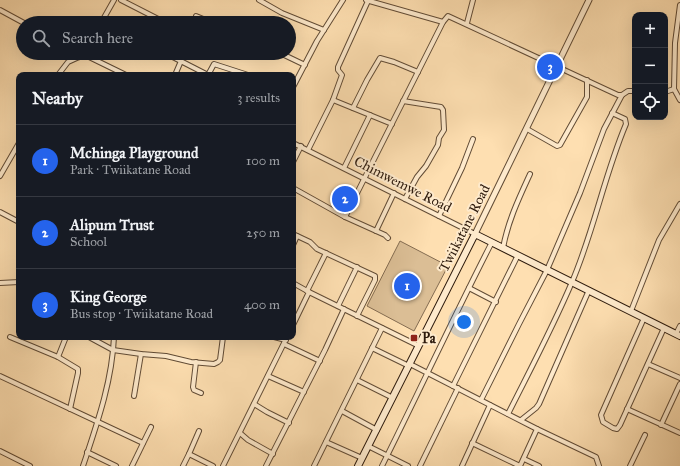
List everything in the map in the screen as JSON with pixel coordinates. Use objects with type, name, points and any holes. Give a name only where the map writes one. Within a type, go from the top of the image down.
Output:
[{"type":"main road","name":"Chimwemwe Road","points":[[475,234],[678,335]]},
{"type":"main road","name":"Twiikatane Road","points":[[358,466],[475,234]]},
{"type":"street","points":[[106,16],[114,0]]},
{"type":"street","points":[[121,0],[152,16]]},
{"type":"street","points":[[259,0],[289,16]]},
{"type":"street","points":[[296,81],[324,30],[343,0]]},
{"type":"street","points":[[308,150],[333,100],[342,76],[338,70],[338,67],[367,0],[443,22]]},
{"type":"street","points":[[467,23],[473,0]]},
{"type":"street","name":"Twiikatane Road","points":[[475,234],[589,0]]},
{"type":"street","points":[[680,5],[675,43],[674,89],[680,100]]},
{"type":"street","points":[[0,11],[16,19]]},
{"type":"street","points":[[345,217],[443,22],[449,16],[467,23],[618,95],[622,95]]},
{"type":"street","points":[[296,19],[324,30]]},
{"type":"street","points":[[353,108],[380,58],[418,72]]},
{"type":"street","points":[[60,72],[68,62],[72,60]]},
{"type":"street","points":[[95,60],[120,72]]},
{"type":"street","points":[[296,60],[305,64]]},
{"type":"street","points":[[176,72],[181,61],[202,72]]},
{"type":"street","points":[[210,72],[214,64],[239,72]]},
{"type":"street","points":[[527,129],[556,146],[560,145],[586,100],[588,92],[587,80]]},
{"type":"street","points":[[668,91],[674,89]]},
{"type":"street","points":[[481,400],[547,270],[580,193],[600,137],[622,95],[628,91],[632,91]]},
{"type":"street","points":[[333,100],[392,124]]},
{"type":"street","points":[[403,102],[441,107],[443,110],[445,125],[444,130],[438,138],[438,145],[426,166],[417,177],[405,199]]},
{"type":"street","points":[[508,414],[572,282],[611,164],[626,124],[625,119],[612,113]]},
{"type":"street","points":[[344,168],[370,115]]},
{"type":"street","points":[[439,216],[462,168],[473,139]]},
{"type":"street","name":"Chimwemwe Road","points":[[296,144],[475,234]]},
{"type":"street","points":[[296,156],[301,146]]},
{"type":"street","points":[[0,176],[16,148]]},
{"type":"street","points":[[503,248],[507,229],[530,174]]},
{"type":"street","points":[[296,190],[345,217],[385,235],[388,238]]},
{"type":"street","points":[[376,231],[394,193]]},
{"type":"street","points":[[631,311],[659,240],[680,204]]},
{"type":"street","points":[[0,212],[16,220]]},
{"type":"street","points":[[296,235],[310,242],[317,249],[376,277],[357,316]]},
{"type":"street","points":[[382,466],[492,242]]},
{"type":"street","points":[[296,318],[326,253]]},
{"type":"street","points":[[453,386],[518,255]]},
{"type":"street","points":[[338,306],[357,267]]},
{"type":"street","points":[[0,283],[16,282]]},
{"type":"street","points":[[296,285],[419,346]]},
{"type":"street","points":[[469,288],[496,302]]},
{"type":"street","points":[[521,420],[539,404],[589,290]]},
{"type":"street","points":[[266,466],[320,361],[344,309]]},
{"type":"street","points":[[644,318],[602,412],[602,420],[613,428],[617,429],[620,426],[664,328]]},
{"type":"street","points":[[678,335],[680,326]]},
{"type":"street","points":[[314,466],[342,412],[382,328]]},
{"type":"street","points":[[10,337],[16,340]]},
{"type":"street","points":[[17,340],[58,357],[76,367],[78,371],[70,409]]},
{"type":"street","points":[[58,357],[65,340]]},
{"type":"street","points":[[95,340],[113,350],[214,364],[218,362],[220,358],[223,340]]},
{"type":"street","points":[[83,466],[110,375],[114,340]]},
{"type":"street","points":[[223,466],[286,340],[320,361]]},
{"type":"street","points":[[372,348],[428,373],[596,457],[599,466]]},
{"type":"street","points":[[134,396],[141,354]]},
{"type":"street","points":[[196,362],[193,387],[194,390],[201,393]]},
{"type":"street","points":[[648,364],[680,378]]},
{"type":"street","points":[[0,376],[143,443]]},
{"type":"street","points":[[268,376],[304,392]]},
{"type":"street","points":[[357,380],[393,398]]},
{"type":"street","points":[[661,425],[680,384]]},
{"type":"street","points":[[420,466],[458,388]]},
{"type":"street","points":[[254,404],[289,423]]},
{"type":"street","points":[[462,466],[490,405]]},
{"type":"street","points":[[627,409],[680,433]]},
{"type":"street","points":[[342,412],[377,430]]},
{"type":"street","points":[[132,466],[151,427]]},
{"type":"street","points":[[472,443],[520,466],[538,429]]},
{"type":"street","points":[[183,466],[199,431]]},
{"type":"street","points":[[240,433],[248,440],[273,454]]},
{"type":"street","points":[[630,466],[645,435]]},
{"type":"street","points":[[326,442],[362,458]]},
{"type":"street","points":[[368,446],[408,466]]},
{"type":"street","points":[[0,452],[30,466]]},
{"type":"street","points":[[87,452],[116,466]]},
{"type":"street","points":[[189,454],[213,466]]},
{"type":"street","points":[[524,459],[539,466]]},
{"type":"shaded area","points":[[400,241],[448,266],[414,331],[367,306]]},
{"type":"place","name":"King George","points":[[550,67]]},
{"type":"place","name":"Alipum Trust","points":[[345,199]]},
{"type":"place","name":"Mchinga Playground","points":[[407,286]]},
{"type":"place","name":"Pa","points":[[414,338]]}]
